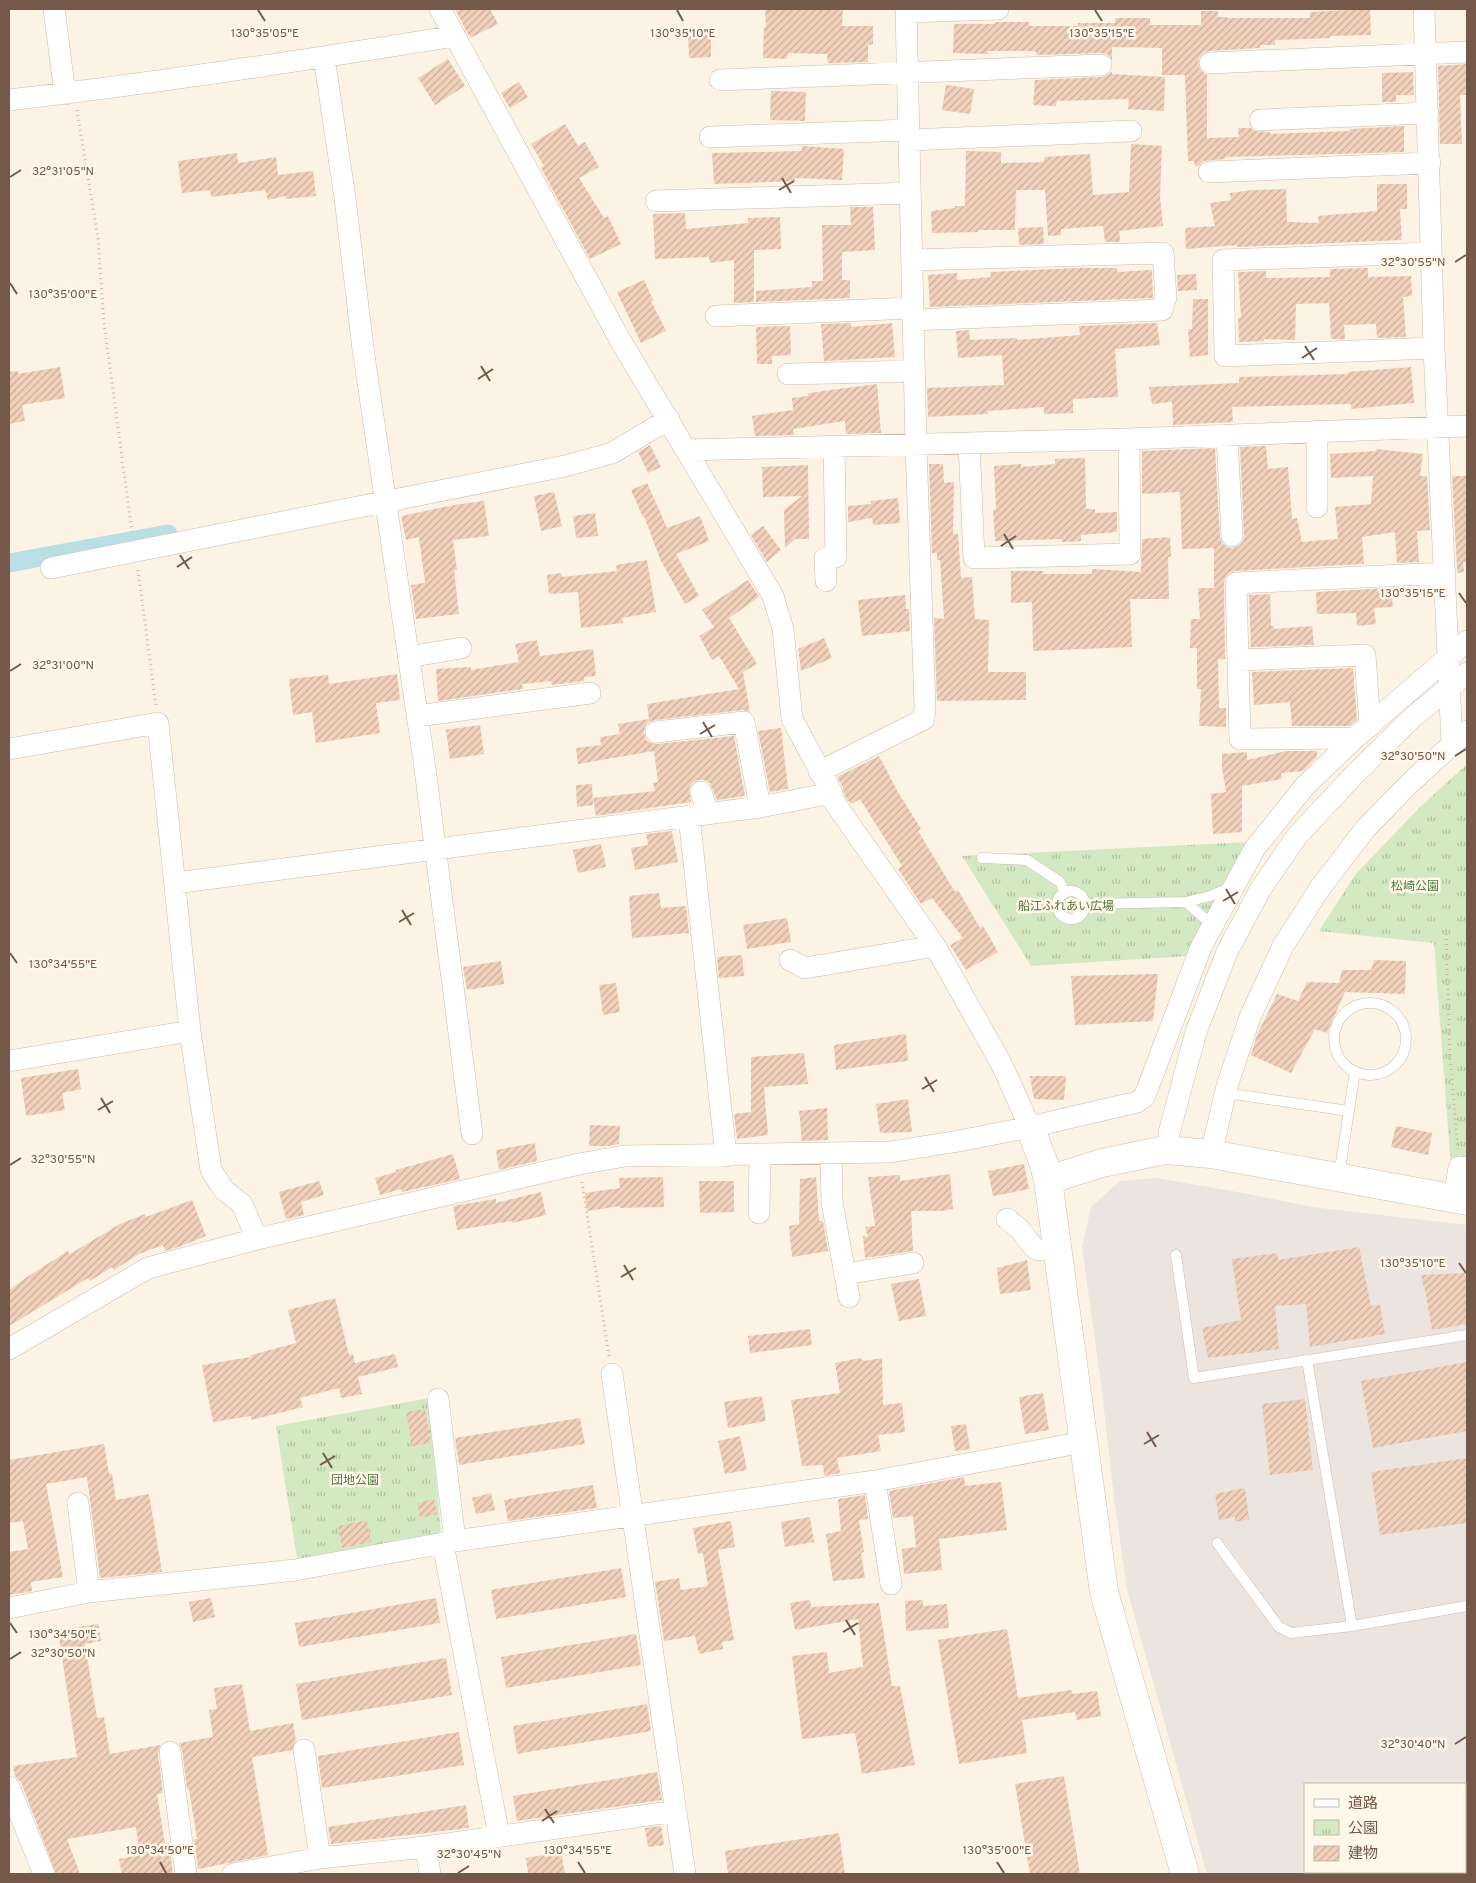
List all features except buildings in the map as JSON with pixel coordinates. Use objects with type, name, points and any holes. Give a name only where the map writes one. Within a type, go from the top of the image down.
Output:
[{"type":"street","points":[[54,9],[69,93]]},
{"type":"street","points":[[440,9],[619,338],[773,596],[783,629],[792,719],[832,794],[832,799],[935,946],[1001,1063],[1030,1127],[1048,1180],[1104,1592],[1185,1874]]},
{"type":"street","points":[[819,772],[924,719],[926,707],[916,444],[906,10],[998,9]]},
{"type":"street","points":[[1211,1154],[1226,1093],[1250,1017],[1283,946],[1320,888],[1366,828],[1410,783],[1460,737],[1449,689],[1447,658],[1445,573],[1434,348],[1430,163],[1424,65],[1426,54],[1424,9]]},
{"type":"street","points":[[9,100],[324,57],[455,36]]},
{"type":"street","points":[[1210,63],[1467,52]]},
{"type":"street","points":[[324,57],[345,198],[363,349],[417,716],[472,1134]]},
{"type":"street","points":[[720,80],[1101,65]]},
{"type":"street","points":[[1260,120],[1428,113]]},
{"type":"street","points":[[710,137],[1131,131]]},
{"type":"street","points":[[1209,172],[1430,163]]},
{"type":"street","points":[[656,201],[910,193]]},
{"type":"street","points":[[716,316],[1162,310],[1166,296],[1163,253],[912,260]]},
{"type":"street","points":[[1431,253],[1224,260],[1226,356],[1434,348]]},
{"type":"street","points":[[788,374],[914,371]]},
{"type":"street","points":[[51,568],[565,466],[612,452],[669,419]]},
{"type":"street","points":[[687,450],[834,448],[1129,439],[1467,426]]},
{"type":"street","points":[[1317,431],[1318,507]]},
{"type":"street","points":[[1227,435],[1232,536]]},
{"type":"street","points":[[969,443],[974,558],[1130,554],[1129,439]]},
{"type":"street","points":[[826,581],[825,558],[836,558],[834,448]]},
{"type":"street","points":[[1362,732],[1240,739],[1236,583],[1445,573]]},
{"type":"street","points":[[9,1348],[148,1268],[257,1239],[579,1164],[625,1156],[726,1156],[890,1152],[1030,1127],[1137,1102],[1144,1098],[1201,947],[1255,848],[1305,786],[1362,732],[1467,641]]},
{"type":"street","points":[[408,657],[461,648]]},
{"type":"street","points":[[1239,660],[1365,655],[1362,732]]},
{"type":"street","points":[[1169,1133],[1196,1032],[1227,952],[1260,890],[1297,836],[1354,775],[1413,718],[1467,673]]},
{"type":"street","points":[[417,716],[590,692]]},
{"type":"street","points":[[656,732],[744,722],[760,807]]},
{"type":"street","points":[[9,749],[158,724],[190,1031],[212,1170],[224,1190],[242,1204],[257,1239]]},
{"type":"street","points":[[701,792],[698,815],[726,1156]]},
{"type":"street","points":[[175,883],[760,807],[832,794]]},
{"type":"street","points":[[790,960],[805,968],[935,946]]},
{"type":"street","points":[[9,1061],[190,1031]]},
{"type":"street","points":[[1048,1180],[1102,1163],[1164,1150],[1211,1154],[1461,1200],[1463,1168]]},
{"type":"street","points":[[831,1153],[832,1202],[849,1297]]},
{"type":"street","points":[[760,1154],[760,1213]]},
{"type":"street","points":[[1007,1219],[1022,1232],[1032,1248],[1038,1250],[1057,1248]]},
{"type":"street","points":[[845,1274],[913,1263]]},
{"type":"street","points":[[612,1374],[685,1874]]},
{"type":"street","points":[[438,1399],[449,1543],[499,1836]]},
{"type":"street","points":[[9,1608],[89,1592],[295,1570],[449,1543],[875,1481],[1084,1442]]},
{"type":"street","points":[[875,1481],[891,1584]]},
{"type":"street","points":[[78,1503],[89,1592]]},
{"type":"street","points":[[304,1750],[320,1858]]},
{"type":"street","points":[[170,1752],[186,1874]]},
{"type":"street","points":[[9,1787],[44,1874]]},
{"type":"street","points":[[233,1874],[320,1858],[426,1847],[676,1811]]},
{"type":"street","points":[[426,1847],[430,1874]]},
{"type":"lane","points":[[982,858],[1027,860],[1060,882],[1065,892]]},
{"type":"lane","points":[[1085,904],[1186,902],[1210,896],[1233,887]]},
{"type":"lane","points":[[1070,891],[1080,895],[1085,904],[1084,910],[1077,918],[1071,919],[1061,916],[1057,906],[1058,900],[1065,892],[1070,891]]},
{"type":"lane","points":[[1186,902],[1212,925]]},
{"type":"lane","points":[[1374,1003],[1388,1008],[1398,1017],[1405,1029],[1406,1043],[1402,1056],[1392,1067],[1380,1073],[1366,1075],[1355,1071],[1342,1061],[1335,1048],[1334,1035],[1339,1021],[1348,1010],[1360,1004],[1374,1003]]},
{"type":"lane","points":[[1339,1179],[1355,1071]]},
{"type":"lane","points":[[1226,1093],[1349,1111]]},
{"type":"lane","points":[[1176,1255],[1194,1378],[1467,1335]]},
{"type":"lane","points":[[1307,1360],[1352,1626]]},
{"type":"lane","points":[[1217,1543],[1279,1627],[1291,1633],[1352,1626],[1467,1606]]},
{"type":"path","points":[[69,93],[98,239],[104,323],[158,724]]},
{"type":"path","points":[[1446,934],[1450,1056],[1463,1168]]},
{"type":"path","points":[[579,1164],[612,1374]]},
{"type":"shaded area","points":[[1156,1178],[1312,1207],[1467,1225],[1467,1874],[1207,1874],[1127,1589],[1082,1247],[1091,1207],[1120,1181]]},
{"type":"green space","name":"松崎公園","points":[[1467,764],[1467,1169],[1451,1167],[1434,943],[1319,931],[1355,875],[1417,810]]},
{"type":"green space","name":"船江ふれあい広場","points":[[1250,842],[1188,956],[1031,966],[962,856]]},
{"type":"green space","name":"団地公園","points":[[429,1398],[441,1533],[298,1564],[276,1426]]},
{"type":"waterway","points":[[9,563],[168,534]]}]
